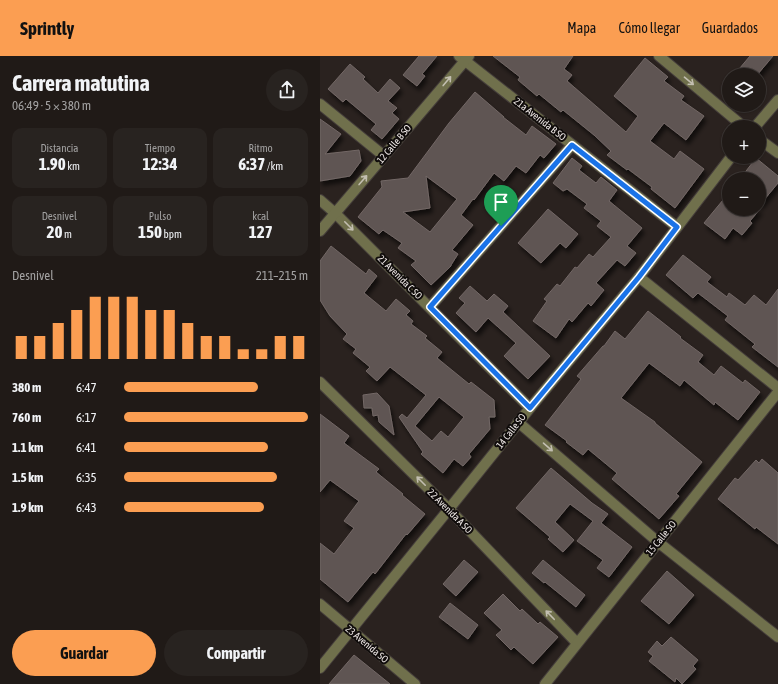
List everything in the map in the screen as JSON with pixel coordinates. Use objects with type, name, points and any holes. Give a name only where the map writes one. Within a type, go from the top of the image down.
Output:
[{"type":"street","points":[[659,56],[736,120]]},
{"type":"street","name":"21a Avenida B SO","points":[[464,58],[677,227]]},
{"type":"street","name":"12 Calle B SO","points":[[320,231],[384,156],[464,58]]},
{"type":"street","points":[[761,120],[778,100]]},
{"type":"street","points":[[320,104],[384,156]]},
{"type":"street","points":[[766,144],[778,153]]},
{"type":"street","points":[[430,307],[572,145]]},
{"type":"street","name":"14 Calle SO","points":[[320,668],[518,422],[639,277],[726,164]]},
{"type":"street","name":"21 Avenida C SO","points":[[320,200],[430,307],[530,408]]},
{"type":"street","points":[[639,277],[778,388]]},
{"type":"street","name":"22 Avenida A SO","points":[[320,382],[449,509],[577,643]]},
{"type":"street","name":"15 Calle SO","points":[[545,684],[778,392]]},
{"type":"street","points":[[518,422],[658,542],[778,637]]},
{"type":"street","name":"23 Avenida SO","points":[[320,604],[415,684]]},
{"type":"building","points":[[419,56],[437,56],[422,74],[425,76],[417,86],[403,75]]},
{"type":"building","points":[[493,56],[573,56],[564,69],[572,75],[567,81],[626,132],[638,116],[614,96],[645,58],[668,77],[664,81],[684,96],[681,100],[704,116],[686,140],[664,123],[650,141],[674,159],[680,151],[704,169],[675,208],[651,189],[652,187],[607,155],[611,151],[594,135],[563,110],[561,112],[539,94],[537,96],[518,80],[520,77]]},
{"type":"building","points":[[750,56],[773,56],[763,68],[740,68]]},
{"type":"building","points":[[350,64],[365,77],[363,79],[378,93],[390,79],[400,88],[388,101],[397,108],[392,113],[399,119],[382,139],[371,130],[376,124],[346,99],[343,102],[328,89]]},
{"type":"building","points":[[475,92],[526,135],[532,126],[556,144],[544,158],[540,155],[526,173],[516,166],[504,181],[494,173],[461,215],[473,225],[452,250],[458,254],[451,266],[431,285],[411,265],[416,261],[398,248],[402,243],[383,230],[379,234],[358,217],[382,187],[381,181],[408,178],[449,123]],"holes":[[[426,176],[457,199],[430,232],[403,212],[430,208]]]},
{"type":"building","points":[[320,119],[341,134],[325,154],[359,150],[361,161],[350,176],[320,181]]},
{"type":"building","points":[[572,158],[582,166],[579,170],[596,183],[601,177],[617,190],[609,201],[642,228],[627,246],[636,253],[625,266],[617,260],[596,283],[604,290],[591,306],[588,303],[572,322],[569,319],[556,338],[533,321],[547,301],[544,299],[557,284],[560,286],[575,267],[577,268],[589,254],[593,257],[611,237],[597,226],[601,221],[584,208],[587,204],[567,189],[563,191],[553,183]]},
{"type":"building","points":[[751,164],[763,164],[778,176],[778,183],[766,198],[766,172],[745,172]]},
{"type":"building","points":[[722,201],[722,216],[754,216],[750,221],[752,223],[742,235],[733,228],[725,239],[704,223]]},
{"type":"building","points":[[548,209],[578,234],[566,248],[560,243],[541,263],[518,243]]},
{"type":"building","points":[[331,246],[366,274],[369,269],[377,276],[364,293],[386,311],[396,299],[410,311],[406,315],[413,321],[411,324],[427,336],[425,338],[442,352],[437,358],[469,384],[471,382],[494,400],[495,417],[489,417],[490,429],[469,454],[471,457],[463,466],[454,459],[443,473],[421,454],[423,452],[399,417],[402,414],[407,418],[426,395],[390,367],[377,381],[366,371],[370,367],[353,353],[356,349],[343,339],[347,334],[330,316],[320,300],[320,261]],"holes":[[[439,397],[464,417],[448,437],[441,431],[432,441],[415,426]]]},
{"type":"building","points":[[683,255],[711,277],[707,282],[727,297],[729,293],[745,305],[754,295],[766,305],[778,289],[778,367],[752,347],[755,344],[725,320],[728,316],[698,293],[693,298],[666,275]]},
{"type":"building","points":[[470,286],[487,301],[494,294],[508,306],[503,312],[550,356],[528,379],[504,356],[516,343],[488,318],[476,332],[456,313],[465,303],[459,298]]},
{"type":"building","points":[[648,311],[703,355],[698,362],[714,375],[721,366],[743,383],[745,380],[760,392],[738,420],[715,402],[714,405],[684,380],[680,386],[649,363],[621,398],[655,422],[702,462],[676,494],[679,496],[659,519],[612,479],[617,473],[588,449],[583,455],[545,425],[581,379],[577,376],[604,346],[615,331],[625,339]]},
{"type":"building","points":[[377,393],[389,406],[394,435],[379,422],[378,415],[373,416],[372,408],[364,408],[363,395]]},
{"type":"building","points":[[320,414],[349,436],[344,443],[379,469],[376,472],[425,514],[407,535],[406,534],[375,574],[373,572],[348,602],[320,579],[320,543],[334,554],[354,528],[344,521],[359,501],[330,480],[320,492]]},
{"type":"building","points":[[762,459],[778,473],[778,544],[756,527],[755,529],[718,499],[735,478],[738,480],[756,460],[759,463]]},
{"type":"building","points":[[551,468],[592,503],[608,514],[601,523],[632,547],[609,577],[597,568],[603,560],[577,541],[593,521],[570,504],[555,522],[574,540],[563,552],[548,539],[550,537],[516,508]]},
{"type":"building","points":[[464,560],[478,572],[456,596],[443,584]]},
{"type":"building","points":[[543,560],[585,595],[576,607],[532,573]]},
{"type":"building","points":[[667,571],[694,595],[669,624],[641,601]]},
{"type":"building","points":[[503,594],[520,611],[522,609],[538,624],[540,622],[558,637],[533,664],[514,647],[511,650],[496,635],[502,630],[484,613]]},
{"type":"building","points":[[450,603],[478,625],[468,639],[439,617]]},
{"type":"building","points":[[671,637],[698,660],[693,666],[696,669],[682,684],[676,678],[675,682],[649,661],[653,656],[648,652],[657,641],[662,646]]},
{"type":"building","points":[[354,655],[390,684],[329,684]]},
{"type":"route","points":[[572,145],[677,227],[639,277],[530,408],[430,307],[501,226],[572,145]]}]
